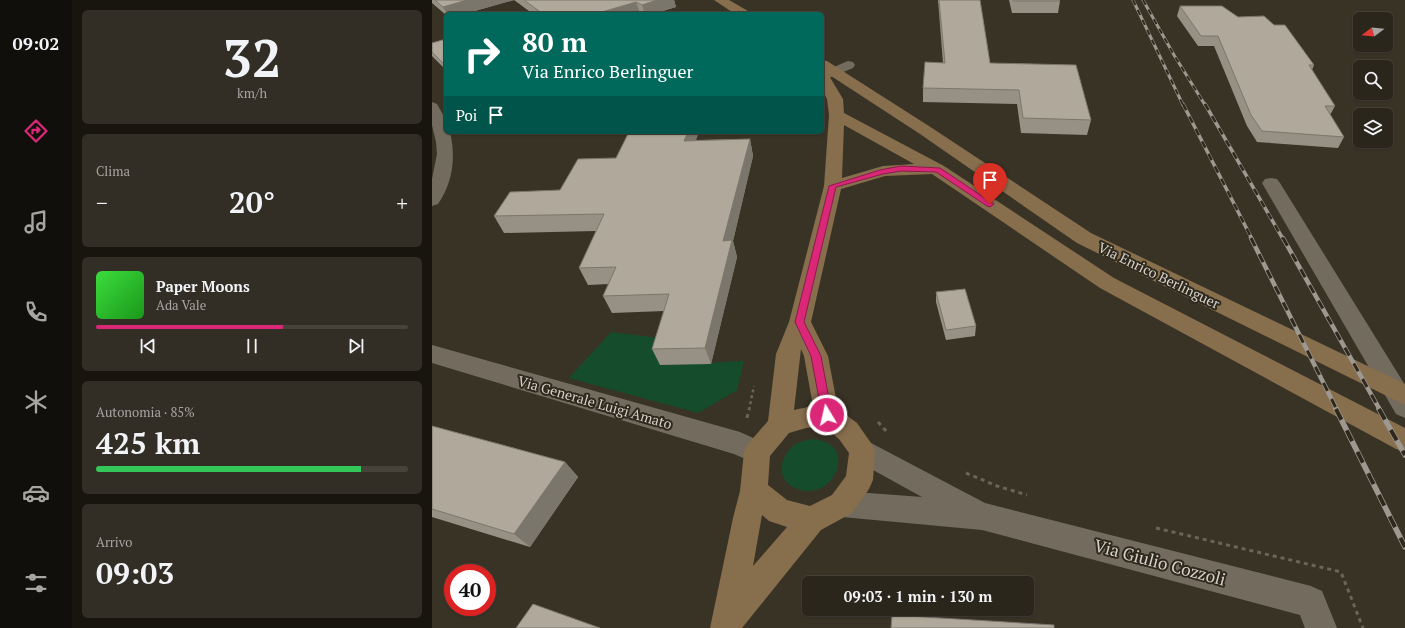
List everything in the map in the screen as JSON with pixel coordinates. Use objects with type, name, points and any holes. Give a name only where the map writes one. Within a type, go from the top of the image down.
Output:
[{"type":"main road","points":[[720,0],[738,12]]},
{"type":"main road","points":[[780,425],[788,354],[800,322],[833,186],[837,115],[835,99],[824,73]]},
{"type":"main road","name":"Via Enrico Berlinguer","points":[[824,73],[926,131],[1084,238],[1405,395]]},
{"type":"main road","name":"Via Enrico Berlinguer","points":[[837,115],[876,112],[926,131]]},
{"type":"main road","name":"Via Enrico Berlinguer","points":[[837,115],[938,170],[1107,283],[1405,440]]},
{"type":"main road","points":[[833,186],[901,168],[938,170]]},
{"type":"main road","points":[[728,623],[811,520],[842,504],[859,480],[862,451],[848,431],[827,415],[816,356],[800,322]]},
{"type":"main road","points":[[728,623],[747,518],[754,491],[757,452],[780,425],[806,417],[827,415]]},
{"type":"main road","points":[[754,491],[779,511],[811,520]]},
{"type":"street","points":[[824,73],[848,65]]},
{"type":"street","points":[[432,200],[438,190],[444,168],[446,147],[437,106]]},
{"type":"street","points":[[1271,183],[1405,407]]},
{"type":"street","name":"Via Generale Luigi Amato","points":[[432,354],[740,444],[757,452]]},
{"type":"street","name":"Via Giulio Cozzoli","points":[[862,451],[982,516]]},
{"type":"street","name":"Via Giulio Cozzoli","points":[[842,504],[982,516],[1311,602],[1321,628]]},
{"type":"path","points":[[875,419],[891,436]]},
{"type":"path","points":[[961,471],[997,486],[1032,497]]},
{"type":"path","points":[[1154,528],[1341,572],[1363,628]]},
{"type":"green space","points":[[611,332],[668,339],[661,365],[744,361],[737,390],[698,413],[569,378]]},
{"type":"green space","points":[[810,439],[826,442],[835,450],[838,460],[836,471],[830,481],[820,488],[807,491],[793,487],[788,483],[782,473],[782,467],[785,456],[793,446]]},
{"type":"building","points":[[435,0],[467,0],[443,7]]},
{"type":"building","points":[[524,0],[657,0],[642,5],[636,2],[602,12],[540,12]]},
{"type":"building","points":[[939,0],[980,0],[990,63],[1076,65],[1091,120],[1023,118],[1019,90],[923,88],[925,62],[945,63]]},
{"type":"building","points":[[1059,0],[1060,1],[1013,1]]},
{"type":"building","points":[[1180,6],[1222,6],[1238,17],[1264,16],[1274,25],[1285,25],[1314,65],[1309,65],[1335,106],[1325,106],[1344,137],[1262,131],[1251,115],[1218,36],[1201,36]]},
{"type":"building","points":[[444,40],[444,64],[432,52],[432,43]]},
{"type":"building","points":[[628,134],[687,134],[684,141],[750,139],[723,241],[732,240],[705,348],[652,349],[669,294],[603,296],[616,267],[579,268],[604,214],[494,216],[510,192],[560,190],[578,159],[616,158]]},
{"type":"building","points":[[965,289],[976,326],[946,330],[936,292]]},
{"type":"building","points":[[432,426],[565,462],[514,534],[432,509]]},
{"type":"building","points":[[533,604],[600,628],[516,628]]},
{"type":"building","points":[[892,616],[1054,625],[1054,628],[891,628]]},
{"type":"railway","points":[[1133,0],[1183,105]]},
{"type":"railway","points":[[1143,0],[1174,55],[1205,105]]},
{"type":"railway","points":[[1183,104],[1252,239]]},
{"type":"railway","points":[[1205,104],[1283,239]]},
{"type":"railway","points":[[1251,238],[1337,410]]},
{"type":"railway","points":[[1283,238],[1380,410]]},
{"type":"railway","points":[[1336,409],[1405,547]]},
{"type":"railway","points":[[1379,409],[1405,455]]},
{"type":"route","points":[[827,415],[816,356],[800,322],[833,186],[901,168],[938,170],[990,204]]}]
